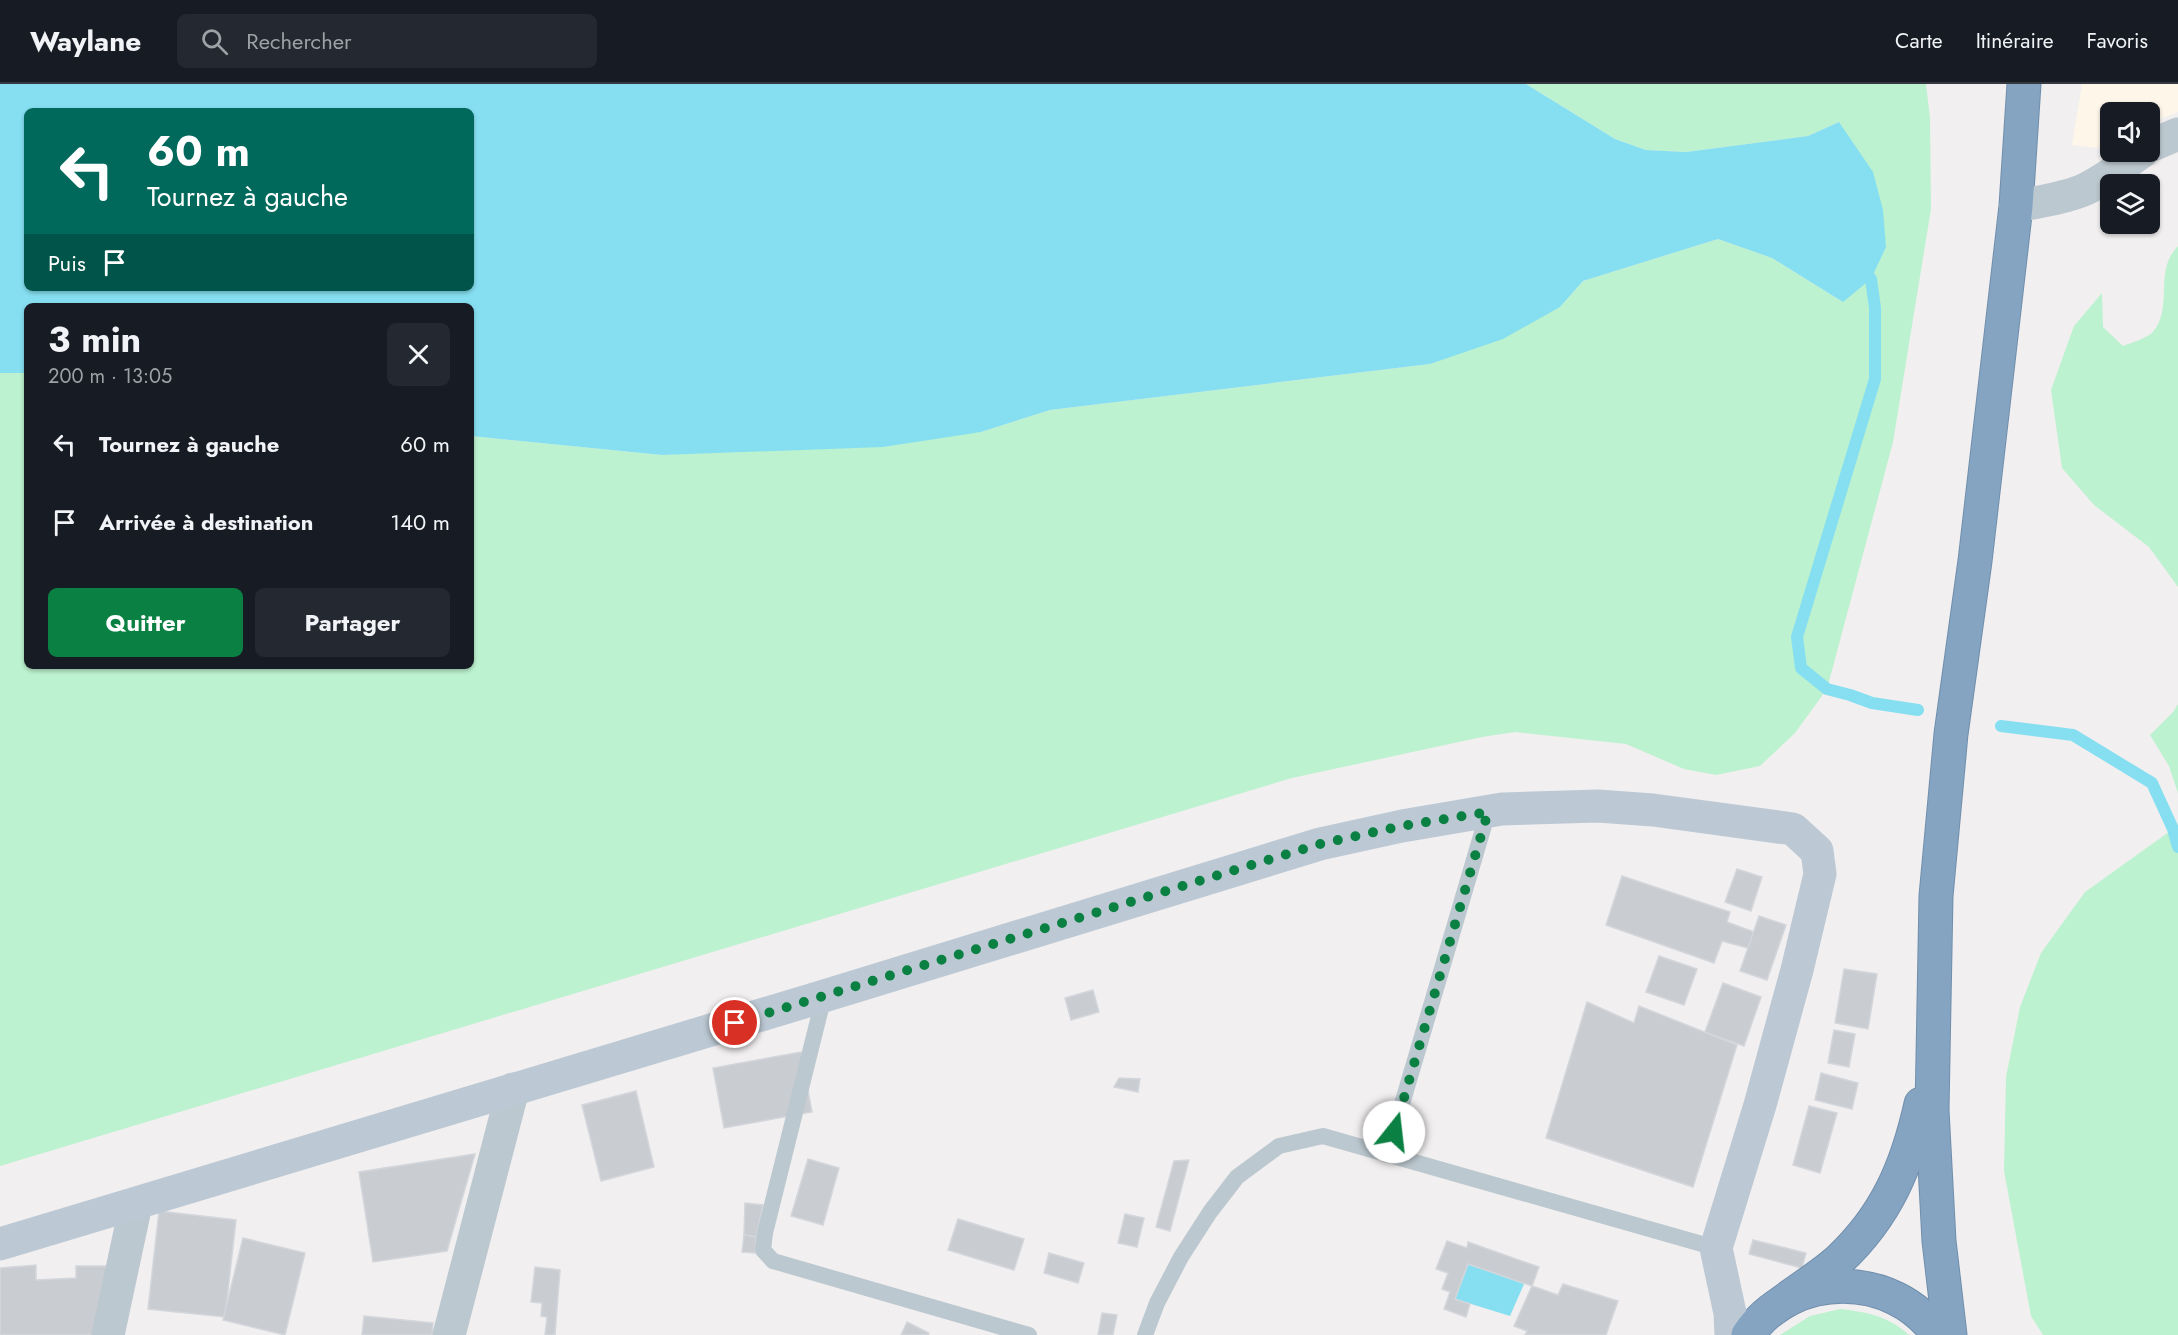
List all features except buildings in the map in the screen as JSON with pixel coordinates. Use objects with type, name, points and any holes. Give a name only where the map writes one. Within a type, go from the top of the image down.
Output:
[{"type":"highway","points":[[1950,1335],[1939,1241],[1932,1110],[1936,896],[1951,735],[1975,561],[2016,206],[2024,84]]},
{"type":"highway","points":[[1748,1335],[1772,1308],[1838,1261],[1869,1229],[1893,1191],[1914,1137],[1932,1053]]},
{"type":"highway","points":[[1772,1308],[1797,1294],[1821,1288],[1845,1285],[1870,1288],[1914,1309],[1938,1335]]},
{"type":"street","points":[[2160,142],[2178,134]]},
{"type":"street","points":[[2016,206],[2045,201],[2082,190],[2128,162]]},
{"type":"street","points":[[0,1244],[1320,844],[1402,826],[1488,812],[1598,806],[1653,810],[1793,829],[1817,851],[1820,874],[1797,970],[1760,1105],[1716,1248],[1730,1313],[1731,1335]]},
{"type":"street","points":[[449,1335],[513,1089]]},
{"type":"street","points":[[108,1335],[136,1204]]},
{"type":"street","points":[[1725,1286],[1735,1297],[1772,1308]]},
{"type":"lane","points":[[1387,1155],[1488,812]]},
{"type":"lane","points":[[824,996],[765,1233],[763,1250],[773,1261],[1029,1335]]},
{"type":"lane","points":[[1145,1335],[1157,1303],[1181,1257],[1210,1212],[1238,1177],[1279,1146],[1323,1136],[1716,1248]]},
{"type":"shaded area","points":[[2082,84],[2178,84],[2178,112],[2160,119],[2160,102],[2100,102],[2100,146],[2072,145]]},
{"type":"green space","points":[[1526,84],[1926,84],[1930,118],[1931,209],[1893,442],[1827,689],[1795,733],[1760,766],[1716,775],[1684,769],[1626,744],[1515,732],[1292,778],[0,1166],[0,373],[24,373],[24,669],[474,669],[474,436],[662,455],[981,432],[1050,410],[1430,364],[1560,307],[1583,281],[1718,239],[1772,258],[1843,302],[1839,122],[1808,136],[1686,152],[1646,150],[1615,139]]},
{"type":"green space","points":[[2178,246],[2178,587],[2149,547],[2094,505],[2062,468],[2051,390],[2074,326],[2102,293],[2103,327],[2123,346],[2153,332],[2162,312],[2166,266]]},
{"type":"green space","points":[[2178,704],[2178,793],[2169,766],[2150,735]]},
{"type":"green space","points":[[2173,829],[2178,832],[2178,1335],[2043,1335],[2031,1316],[2004,1171],[2006,1077],[2020,1007],[2041,953],[2085,892]]},
{"type":"green space","points":[[1840,1309],[1885,1319],[1909,1335],[1780,1335],[1810,1316]]},
{"type":"water","points":[[0,84],[1526,84],[1615,139],[1646,150],[1686,152],[1808,136],[1839,122],[1873,172],[1883,210],[1886,247],[1871,279],[1843,302],[1772,258],[1718,239],[1583,281],[1560,307],[1503,339],[1430,364],[1050,410],[981,432],[883,447],[662,455],[474,436],[474,303],[24,303],[24,373],[0,373]]},
{"type":"water","points":[[1468,1264],[1524,1284],[1510,1316],[1455,1299]]},
{"type":"waterway","points":[[1861,267],[1871,279],[1875,308],[1875,379],[1797,637],[1801,668],[1827,689],[1872,703],[1918,710]]},
{"type":"waterway","points":[[2001,726],[2073,735],[2152,783],[2173,829],[2178,847]]},
{"type":"route","points":[[735,1023],[1320,844],[1402,826],[1488,812],[1394,1132]]}]
